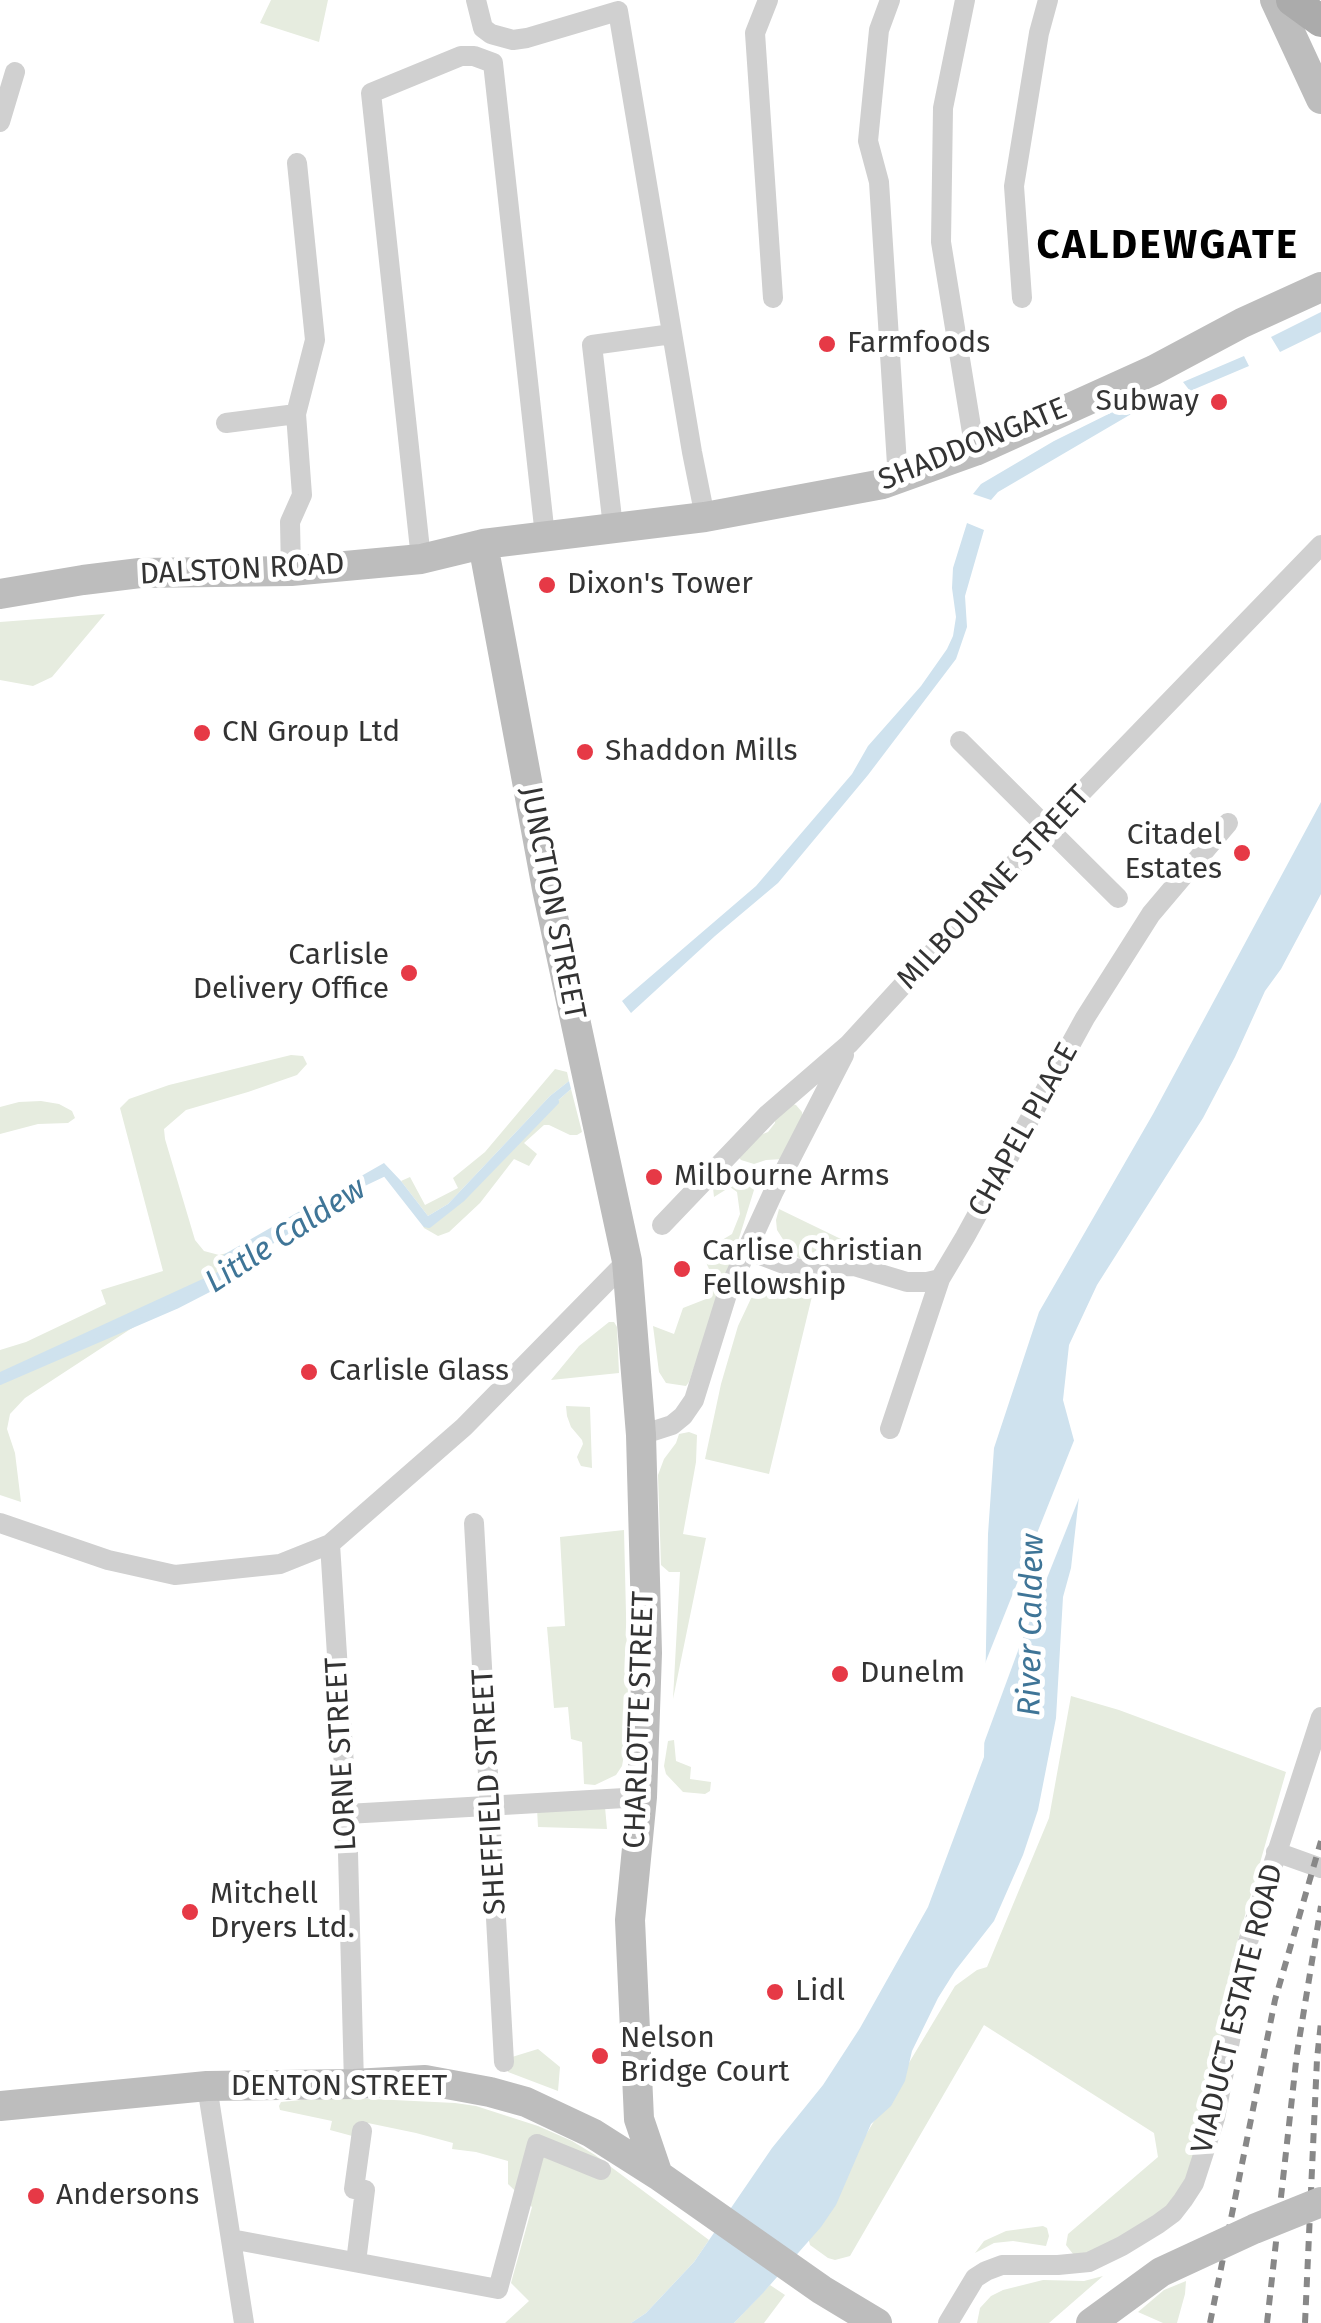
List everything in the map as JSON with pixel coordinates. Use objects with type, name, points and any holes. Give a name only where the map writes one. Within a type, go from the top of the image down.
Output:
[{"type":"main road","points":[[1292,0],[1321,21]]},
{"type":"street","points":[[476,0],[483,28],[513,40],[620,5],[672,334],[706,517]]},
{"type":"street","points":[[768,0],[755,33],[773,298]]},
{"type":"street","points":[[890,0],[879,30],[868,141],[880,182],[898,480]]},
{"type":"street","points":[[964,0],[943,108],[941,242],[975,451]]},
{"type":"street","points":[[1022,298],[1014,186],[1048,0]]},
{"type":"street","points":[[1275,0],[1321,99]]},
{"type":"street","points":[[491,34],[484,60],[545,536]]},
{"type":"street","points":[[422,559],[371,93],[461,56],[484,60]]},
{"type":"street","points":[[0,122],[15,72]]},
{"type":"street","points":[[292,571],[290,522],[302,495],[296,414],[315,340],[298,163]]},
{"type":"street","name":"SHADDONGATE","points":[[483,544],[706,517],[898,480],[975,451],[1154,370],[1321,287]]},
{"type":"street","points":[[612,526],[592,345],[672,334]]},
{"type":"street","points":[[226,423],[296,414]]},
{"type":"street","name":"DALSTON ROAD","points":[[0,594],[140,574],[292,571],[422,559],[483,544]]},
{"type":"street","name":"JUNCTION STREET","points":[[483,544],[548,890],[627,1261]]},
{"type":"street","name":"MILBOURNE STREET","points":[[662,1225],[768,1114],[849,1044],[1048,826],[1321,545]]},
{"type":"street","points":[[960,741],[1118,898]]},
{"type":"street","name":"CHAPEL PLACE","points":[[890,1429],[940,1279],[1084,1018],[1152,914],[1228,823]]},
{"type":"street","points":[[641,1436],[672,1425],[694,1400],[728,1291],[772,1193],[849,1044]]},
{"type":"street","points":[[747,1250],[794,1268],[854,1266],[908,1282],[940,1279]]},
{"type":"street","points":[[1,1523],[108,1560],[175,1575],[280,1564],[330,1544],[464,1427],[627,1261]]},
{"type":"street","name":"CHARLOTTE STREET","points":[[627,1261],[641,1436],[647,1653],[642,1797],[630,1920],[640,2119],[658,2175]]},
{"type":"street","name":"SHEFFIELD STREET","points":[[474,1523],[504,2062]]},
{"type":"street","name":"LORNE STREET","points":[[330,1544],[347,1814],[354,2084]]},
{"type":"street","name":"VIADUCT ESTATE ROAD","points":[[948,2323],[975,2278],[986,2270],[1002,2265],[1089,2262],[1158,2224],[1184,2200],[1194,2183],[1215,2118],[1244,1954],[1321,1717]]},
{"type":"street","points":[[347,1814],[642,1797]]},
{"type":"street","points":[[1276,1852],[1321,1868]]},
{"type":"street","name":"DENTON STREET","points":[[0,2106],[207,2086],[425,2080],[490,2092],[526,2102],[592,2133],[822,2290],[877,2323]]},
{"type":"street","points":[[207,2086],[244,2323]]},
{"type":"street","points":[[356,2262],[366,2190],[354,2188],[362,2131]]},
{"type":"street","points":[[231,2238],[498,2289],[537,2144],[601,2170]]},
{"type":"street","points":[[1092,2323],[1160,2272],[1321,2202]]},
{"type":"shaded area","points":[[271,0],[328,0],[319,42],[260,23]]},
{"type":"shaded area","points":[[105,614],[52,677],[33,686],[0,680],[0,622]]},
{"type":"shaded area","points":[[291,1055],[303,1056],[307,1064],[297,1075],[186,1110],[164,1129],[195,1240],[204,1251],[219,1255],[231,1252],[227,1267],[25,1398],[10,1414],[7,1429],[15,1453],[21,1502],[0,1495],[0,1350],[26,1342],[106,1304],[101,1290],[163,1271],[120,1108],[129,1099],[169,1085]]},
{"type":"shaded area","points":[[555,1069],[567,1072],[569,1081],[550,1096],[448,1204],[428,1216],[401,1181],[410,1177],[425,1205],[458,1188],[453,1178],[485,1152]]},
{"type":"shaded area","points":[[571,1089],[582,1132],[570,1135],[544,1125],[524,1143],[537,1154],[529,1166],[514,1159],[480,1203],[449,1232],[438,1236],[424,1228],[418,1215],[425,1224],[462,1199]]},
{"type":"shaded area","points":[[41,1101],[59,1104],[72,1111],[75,1118],[68,1123],[38,1124],[0,1134],[0,1107]]},
{"type":"shaded area","points":[[789,1103],[796,1105],[803,1118],[783,1159],[754,1164],[741,1160],[734,1152],[745,1141],[768,1132],[775,1117]]},
{"type":"shaded area","points":[[736,1171],[744,1173],[754,1190],[740,1235],[689,1382],[686,1386],[666,1383],[659,1372],[653,1326],[674,1334],[683,1308],[706,1299],[713,1278],[704,1258],[713,1260],[722,1240],[732,1234],[740,1214],[737,1192],[730,1187],[714,1197],[713,1188],[716,1179]]},
{"type":"shaded area","points":[[779,1209],[843,1240],[829,1255],[799,1258],[777,1230]]},
{"type":"shaded area","points":[[772,1277],[814,1288],[769,1474],[705,1459],[738,1326],[755,1290]]},
{"type":"shaded area","points":[[609,1322],[617,1327],[619,1373],[551,1380],[579,1346]]},
{"type":"shaded area","points":[[566,1406],[590,1407],[592,1468],[579,1462],[577,1457],[583,1444],[571,1427]]},
{"type":"shaded area","points":[[679,1434],[697,1435],[696,1462],[683,1534],[706,1538],[673,1699],[680,1572],[669,1572],[661,1565],[658,1475]]},
{"type":"shaded area","points":[[624,1530],[626,1744],[616,1775],[595,1785],[584,1784],[582,1742],[571,1739],[568,1707],[554,1708],[547,1627],[565,1626],[560,1537]]},
{"type":"shaded area","points":[[1071,1696],[1286,1772],[1231,1964],[1223,2031],[1197,2149],[1185,2184],[1171,2208],[1086,2256],[1073,2254],[1066,2245],[1068,2234],[1158,2157],[1154,2133],[984,2025],[850,2256],[828,2258],[810,2245],[807,2233],[955,1986],[987,1967],[1049,1818]]},
{"type":"shaded area","points":[[674,1740],[676,1761],[691,1767],[690,1779],[711,1782],[710,1791],[683,1792],[666,1774],[668,1741]]},
{"type":"shaded area","points":[[605,1807],[607,1829],[538,1827],[537,1809]]},
{"type":"shaded area","points":[[538,2049],[560,2067],[558,2091],[508,2072],[512,2057]]},
{"type":"shaded area","points":[[332,2097],[455,2103],[538,2126],[595,2155],[709,2240],[694,2262],[646,2313],[631,2323],[505,2323],[529,2301],[511,2283],[532,2207],[508,2184],[508,2161],[452,2149],[453,2143],[416,2133],[363,2122],[356,2137],[330,2130],[332,2121],[280,2110],[279,2106],[281,2102]]},
{"type":"shaded area","points":[[1043,2226],[1049,2236],[1046,2246],[1013,2241],[994,2243],[975,2253],[984,2241],[1006,2231]]},
{"type":"shaded area","points":[[1103,2276],[1049,2323],[977,2323],[980,2308],[1003,2290],[1043,2280],[1084,2281]]},
{"type":"shaded area","points":[[1186,2281],[1177,2323],[1163,2323],[1138,2312],[1164,2290]]},
{"type":"shaded area","points":[[770,2285],[785,2295],[764,2323],[734,2323]]},
{"type":"water","points":[[1321,312],[1321,332],[1280,352],[1271,337]]},
{"type":"water","points":[[1244,356],[1249,366],[1190,391],[1183,382]]},
{"type":"water","points":[[1159,389],[1162,396],[998,492],[991,500],[973,494],[981,484],[1054,441]]},
{"type":"water","points":[[967,523],[984,530],[965,596],[967,627],[956,659],[868,775],[778,883],[631,1013],[622,1001],[756,886],[852,774],[868,746],[921,686],[947,649],[956,617],[953,568]]},
{"type":"water","name":"River Caldew","points":[[1321,802],[1321,894],[1265,991],[1203,1118],[1097,1285],[1069,1345],[1063,1400],[1082,1470],[1071,1568],[1063,1597],[1056,1718],[1038,1810],[994,1921],[938,1998],[912,2051],[905,2081],[891,2106],[871,2124],[836,2205],[763,2293],[734,2323],[631,2323],[646,2313],[694,2262],[772,2148],[823,2085],[928,1907],[984,1757],[988,1534],[994,1448],[1039,1312],[1153,1114]]},
{"type":"water","points":[[569,1081],[571,1089],[462,1199],[429,1225],[385,1174],[364,1183],[243,1259],[247,1268],[233,1277],[176,1306],[0,1382],[0,1372],[220,1271],[227,1263],[223,1255],[384,1163],[428,1216],[448,1204],[550,1096]]},
{"type":"pier","points":[[1077,1433],[1087,1469],[1085,1483],[984,1743],[980,1676]]},
{"type":"waterway","name":"Little Caldew","points":[[233,1276],[247,1268],[243,1259],[385,1173],[429,1225],[462,1199],[556,1102]]},
{"type":"waterway","name":"Little Caldew","points":[[0,1382],[209,1289]]},
{"type":"railway","points":[[1210,2323],[1275,2000],[1321,1841]]},
{"type":"railway","points":[[1267,2323],[1297,2053],[1321,1906]]},
{"type":"railway","points":[[1305,2323],[1321,2022]]},
{"type":"place","name":"Farmfoods","points":[[827,344]]},
{"type":"place","name":"Subway","points":[[1219,402]]},
{"type":"place","name":"Dixon's Tower","points":[[547,585]]},
{"type":"place","name":"CN Group Ltd","points":[[202,733]]},
{"type":"place","name":"Shaddon Mills","points":[[585,752]]},
{"type":"place","name":"Citadel Estates","points":[[1242,853]]},
{"type":"place","name":"Carlisle Delivery Office","points":[[409,973]]},
{"type":"place","name":"Milbourne Arms","points":[[654,1177]]},
{"type":"place","name":"Carlise Christian Fellowship","points":[[682,1269]]},
{"type":"place","name":"Carlisle Glass","points":[[309,1372]]},
{"type":"place","name":"Dunelm","points":[[840,1674]]},
{"type":"place","name":"Mitchell Dryers Ltd.","points":[[190,1912]]},
{"type":"place","name":"Lidl","points":[[775,1992]]},
{"type":"place","name":"Nelson Bridge Court","points":[[600,2056]]},
{"type":"place","name":"Andersons","points":[[36,2196]]},
{"type":"district","name":"CALDEWGATE","points":[[1168,247]]}]
